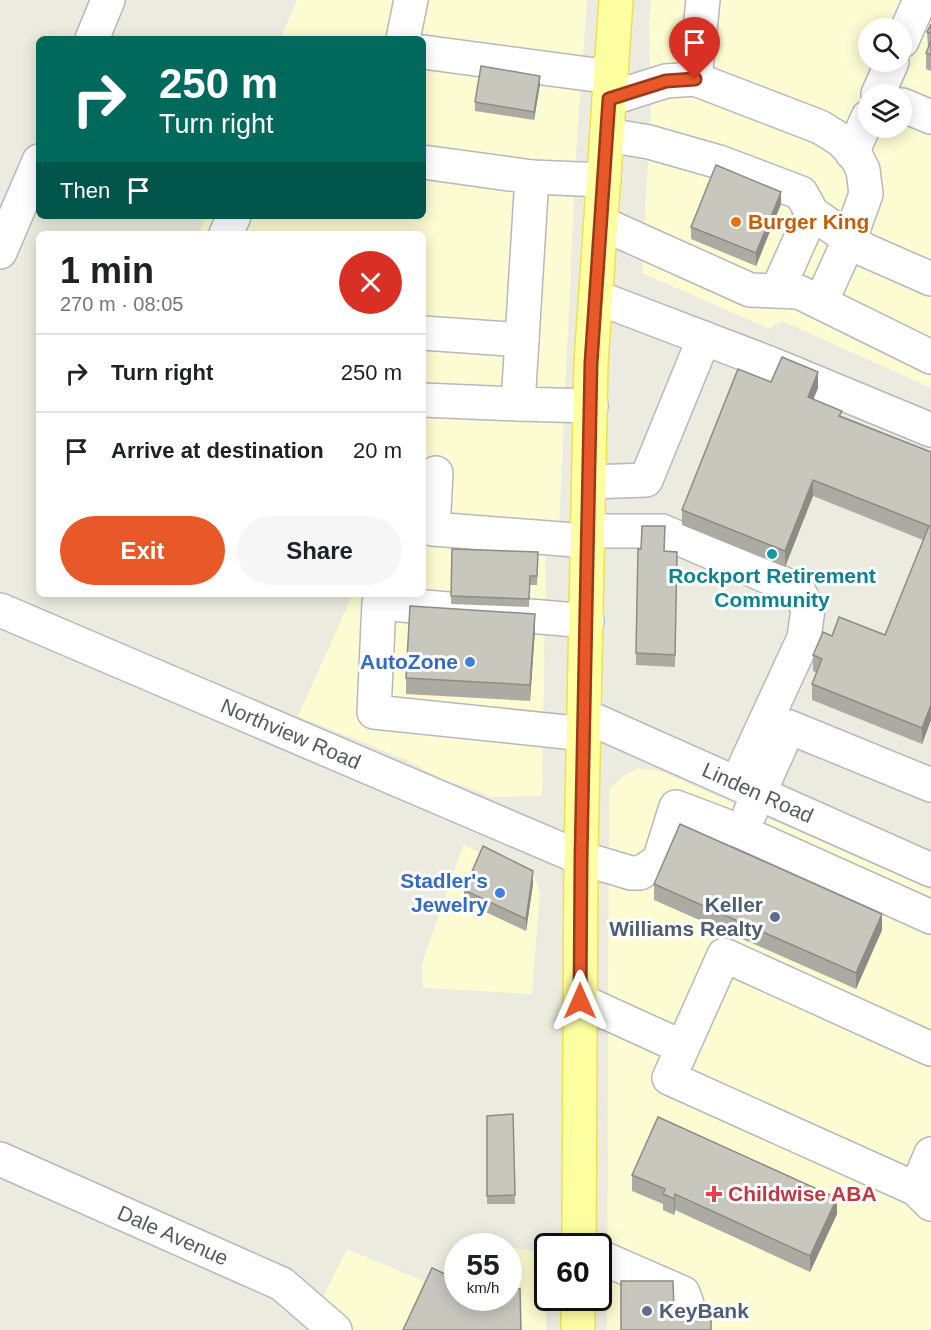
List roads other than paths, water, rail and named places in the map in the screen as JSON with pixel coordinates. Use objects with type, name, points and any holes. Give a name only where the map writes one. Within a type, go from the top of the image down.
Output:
[{"type":"main road","points":[[579,1233],[581,858],[591,406],[616,0]]},
{"type":"main road","points":[[578,1311],[578,1330]]},
{"type":"street","points":[[93,36],[108,0]]},
{"type":"street","points":[[404,36],[411,0]]},
{"type":"street","points":[[695,79],[703,0]]},
{"type":"street","points":[[912,18],[920,0]]},
{"type":"street","points":[[426,53],[610,88],[695,79],[820,127],[841,140],[863,170],[866,194],[850,238],[821,302]]},
{"type":"street","points":[[912,109],[931,117]]},
{"type":"street","points":[[607,135],[649,142],[719,162],[801,193],[812,213],[865,250],[931,279]]},
{"type":"street","points":[[852,153],[859,138]]},
{"type":"street","points":[[426,162],[531,177],[604,180]]},
{"type":"street","points":[[0,252],[36,168]]},
{"type":"street","points":[[518,404],[531,177]]},
{"type":"street","points":[[777,291],[812,213]]},
{"type":"street","points":[[601,223],[750,290],[799,292],[931,357]]},
{"type":"street","points":[[596,297],[931,430]]},
{"type":"street","points":[[426,333],[522,340]]},
{"type":"street","points":[[589,482],[646,480],[704,338]]},
{"type":"street","points":[[426,400],[591,406]]},
{"type":"street","points":[[436,473],[434,529],[588,536],[631,531],[662,531],[798,590],[808,609],[804,638],[748,789],[742,832],[931,917]]},
{"type":"street","name":"Linden Road","points":[[587,621],[379,603],[374,712],[585,725],[748,789],[931,870]]},
{"type":"street","name":"Northview Road","points":[[0,610],[581,858],[631,873],[640,873],[659,861],[676,807],[742,832]]},
{"type":"street","points":[[748,789],[789,728],[931,785]]},
{"type":"street","points":[[835,874],[854,836]]},
{"type":"street","points":[[931,1049],[723,955],[669,1078],[923,1197],[931,1154]]},
{"type":"street","points":[[580,1001],[682,1047]]},
{"type":"street","name":"Dale Avenue","points":[[0,1159],[282,1284],[335,1330]]},
{"type":"street","points":[[612,1262],[683,1293],[687,1304],[687,1325]]},
{"type":"place","name":"Burger King","points":[[736,222]]},
{"type":"place","name":"Rockport Retirement Community","points":[[772,554]]},
{"type":"place","name":"AutoZone","points":[[470,662]]},
{"type":"place","name":"Stadler's Jewelry","points":[[500,893]]},
{"type":"place","name":"Keller Williams Realty","points":[[775,917]]},
{"type":"place","name":"Childwise ABA","points":[[714,1194]]},
{"type":"place","name":"KeyBank","points":[[647,1311]]}]
